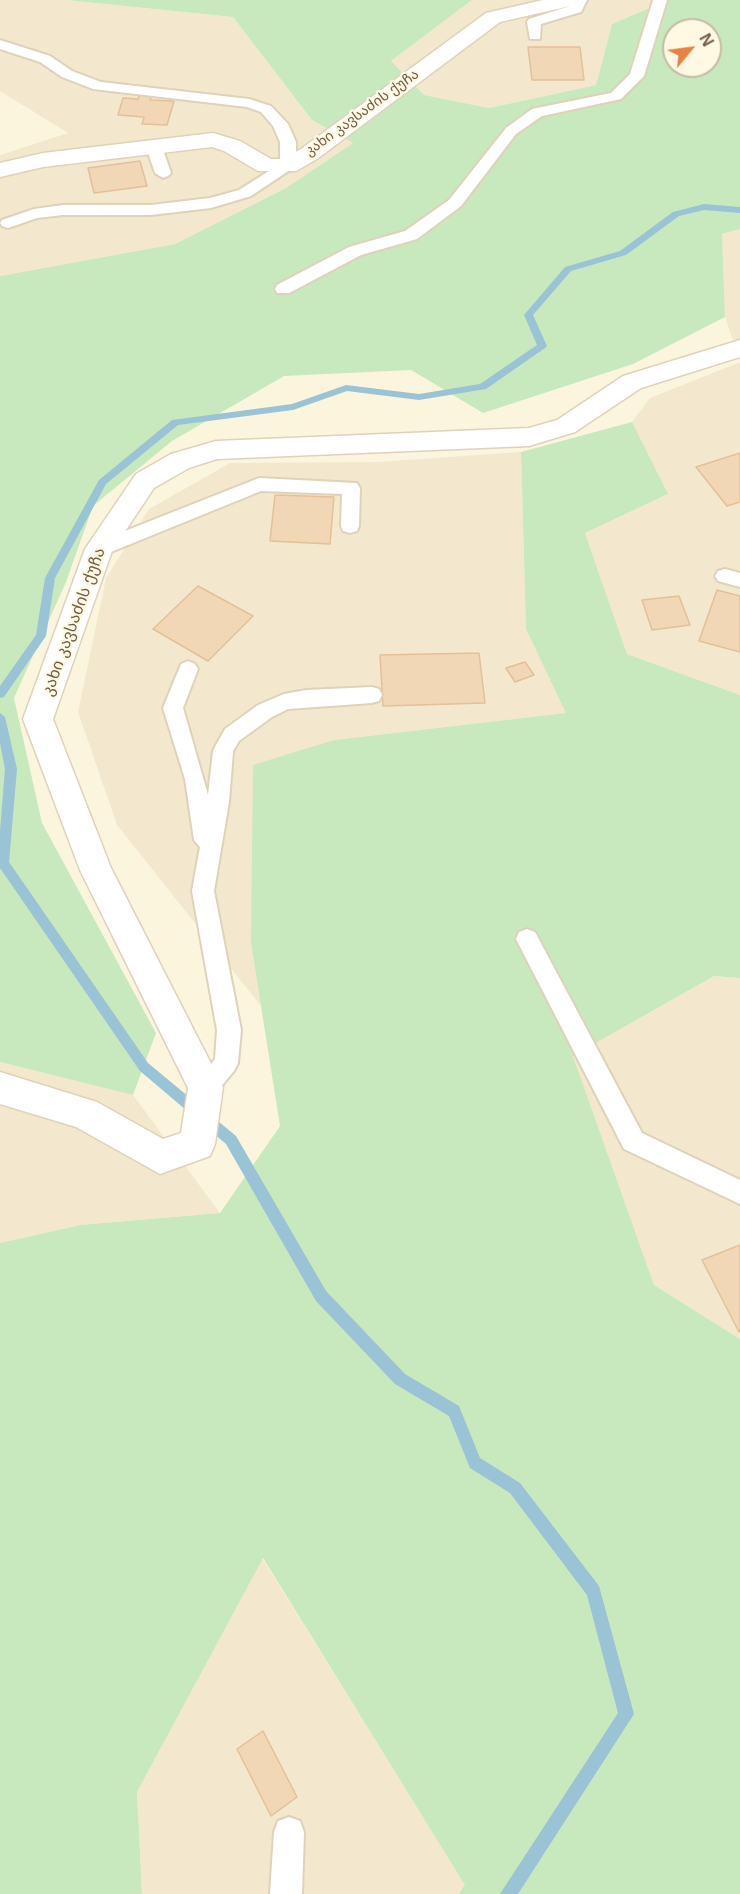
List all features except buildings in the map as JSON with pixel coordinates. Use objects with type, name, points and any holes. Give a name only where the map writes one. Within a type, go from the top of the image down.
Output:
[{"type":"street","name":"კახი კავსაძის ქუჩა","points":[[0,170],[43,160],[213,140],[232,146],[266,166],[288,166],[309,154],[493,17],[537,3],[573,0]]},
{"type":"street","name":"კახი კავსაძის ქუჩა","points":[[206,1087],[96,870],[38,719],[99,549],[145,481],[180,461],[216,450],[529,437],[566,426],[632,382],[740,348]]},
{"type":"street","points":[[0,1088],[85,1113],[160,1157],[197,1144],[206,1087]]},
{"type":"lane","points":[[535,36],[534,22],[576,9],[580,0]]},
{"type":"lane","points":[[283,289],[355,251],[411,235],[455,203],[511,131],[537,112],[616,96],[637,76],[660,0]]},
{"type":"lane","points":[[0,44],[45,59],[67,74],[98,86],[249,103],[266,109],[280,124],[288,142],[288,166],[245,193],[211,203],[151,210],[63,210],[34,214],[8,223]]},
{"type":"lane","points":[[154,147],[163,173]]},
{"type":"lane","points":[[99,549],[259,484],[351,488],[350,526]]},
{"type":"lane","points":[[188,669],[172,708],[195,779],[208,857]]},
{"type":"lane","points":[[206,1087],[226,1063],[229,1030],[216,971],[204,891],[219,802],[223,751],[232,735],[265,711],[284,702],[306,698],[372,695]]},
{"type":"lane","points":[[527,939],[633,1141],[740,1192]]},
{"type":"lane","points":[[286,1894],[289,1832]]},
{"type":"shaded area","points":[[0,0],[66,0],[233,17],[312,120],[353,143],[286,188],[175,244],[0,276],[0,155],[68,133],[0,91]]},
{"type":"shaded area","points":[[472,0],[668,0],[612,24],[596,85],[489,108],[424,95],[391,61]]},
{"type":"shaded area","points":[[740,229],[740,360],[725,317],[722,234]]},
{"type":"shaded area","points":[[740,362],[740,695],[627,654],[585,533],[668,494],[632,422],[650,398]]},
{"type":"shaded area","points":[[521,452],[526,629],[567,713],[334,740],[251,943],[261,1006],[117,825],[78,712],[106,578],[149,509],[230,463],[378,462]]},
{"type":"shaded area","points":[[714,976],[740,978],[740,1339],[654,1285],[573,1056]]},
{"type":"shaded area","points":[[0,1062],[133,1095],[220,1213],[80,1225],[0,1243]]},
{"type":"shaded area","points":[[262,1558],[466,1885],[458,1894],[142,1894],[137,1792]]},
{"type":"green space","points":[[66,0],[472,0],[391,61],[424,95],[489,108],[596,85],[612,24],[668,0],[740,0],[740,229],[722,234],[725,317],[633,364],[483,413],[411,370],[284,376],[172,441],[93,506],[66,582],[14,698],[42,823],[156,1033],[133,1095],[0,1062],[0,276],[175,244],[286,188],[353,143],[312,120],[233,17]]},
{"type":"green space","points":[[632,422],[668,494],[585,533],[627,654],[740,695],[740,978],[714,976],[573,1056],[654,1285],[740,1339],[740,1894],[458,1894],[465,1885],[263,1558],[137,1792],[142,1894],[0,1894],[0,1243],[80,1225],[220,1213],[280,1126],[251,943],[253,765],[334,740],[566,713],[526,629],[521,452]]},
{"type":"waterway","points":[[0,694],[41,636],[50,578],[102,482],[175,422],[293,407],[346,388],[419,397],[483,387],[542,346],[528,315],[568,269],[623,253],[676,214],[704,207],[740,210]]},
{"type":"waterway","points":[[0,717],[11,769],[3,863],[144,1067],[231,1140],[321,1296],[400,1379],[454,1411],[475,1463],[515,1488],[594,1591],[626,1714],[508,1894]]}]
